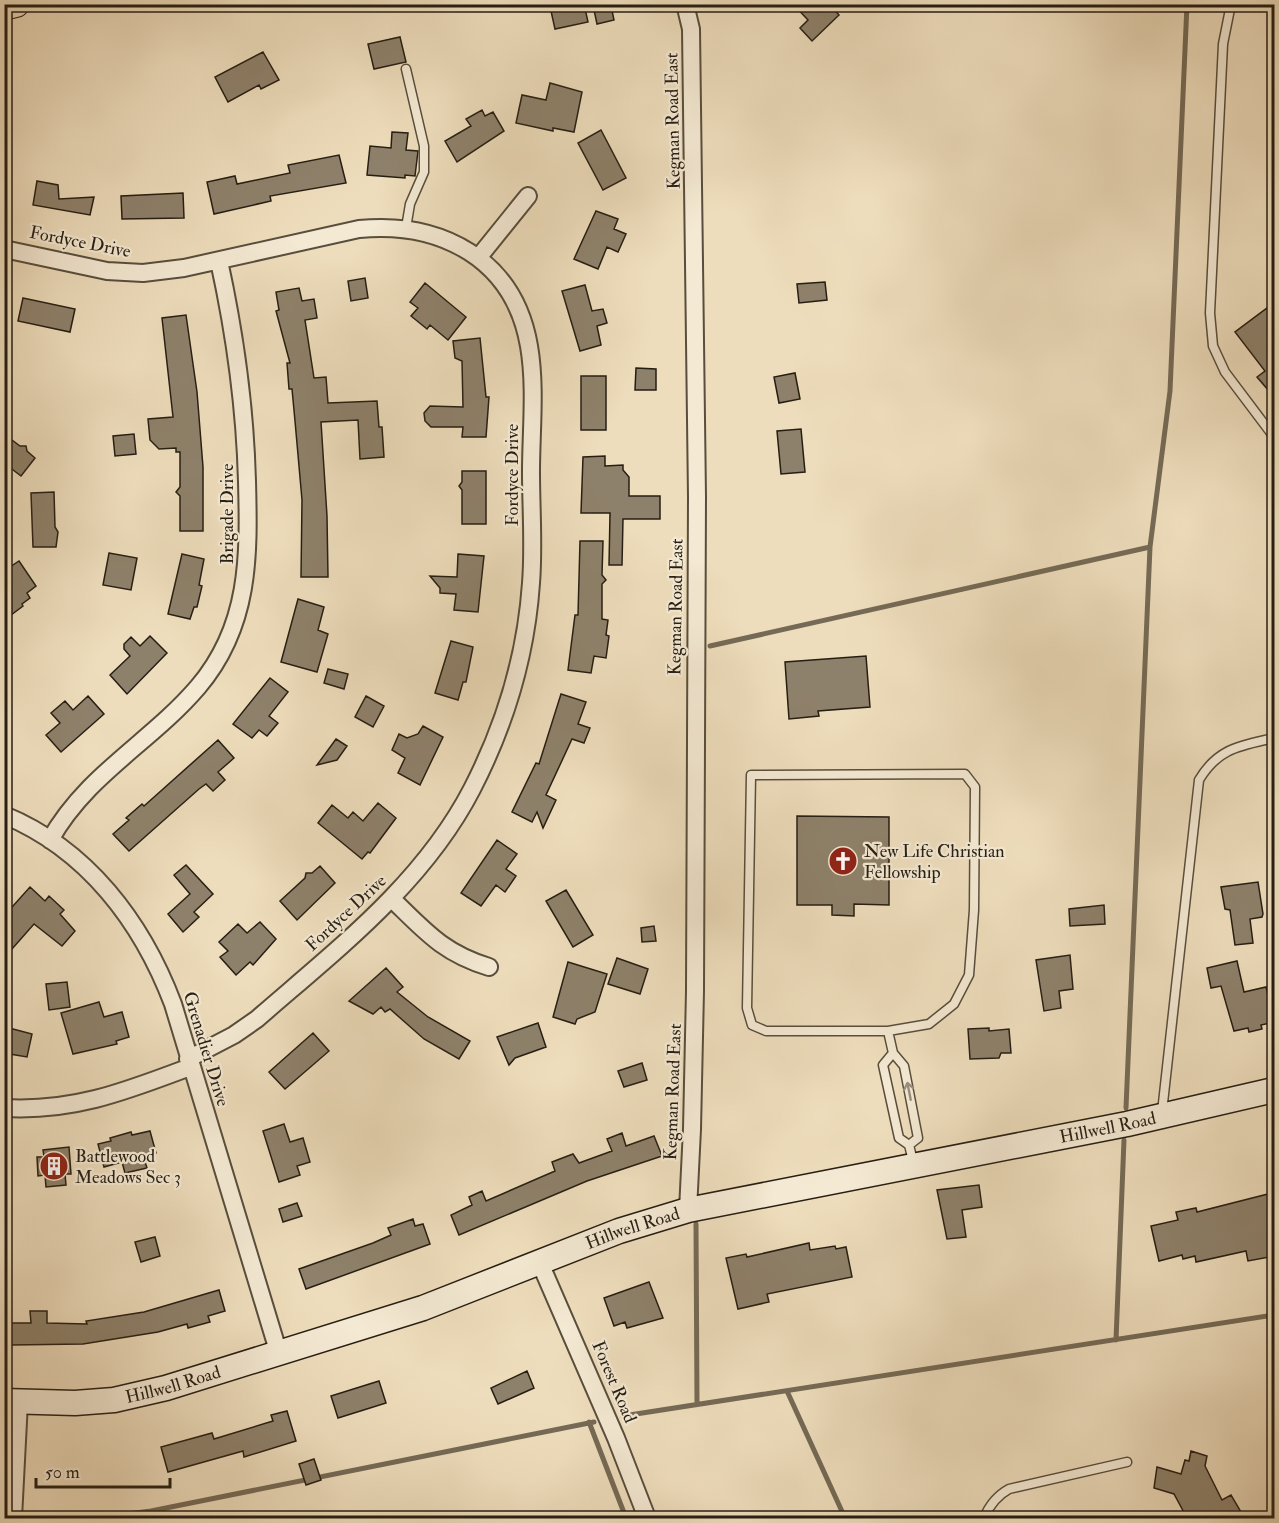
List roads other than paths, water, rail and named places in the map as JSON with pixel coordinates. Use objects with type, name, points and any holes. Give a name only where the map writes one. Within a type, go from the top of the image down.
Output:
[{"type":"main road","points":[[4,7],[16,4]]},
{"type":"street","name":"Kegman Road East","points":[[686,4],[691,41],[697,486],[694,1026],[688,1210]]},
{"type":"street","points":[[478,258],[528,196]]},
{"type":"street","name":"Fordyce Drive","points":[[4,249],[107,271],[144,273],[219,261],[359,229],[406,228],[447,239],[478,258],[503,283],[515,303],[530,348],[531,582],[521,656],[501,730],[471,792],[440,841],[392,899],[257,1019],[189,1063],[117,1095],[67,1107],[4,1108]]},
{"type":"street","name":"Brigade Drive","points":[[50,840],[80,795],[198,687],[227,640],[241,600],[248,545],[246,441],[238,354],[219,261]]},
{"type":"street","name":"Grenadier Drive","points":[[4,815],[50,840],[96,878],[141,934],[158,963],[173,1004],[279,1354]]},
{"type":"street","points":[[392,899],[442,946],[462,958],[489,967]]},
{"type":"street","name":"Hillwell Road","points":[[12,1401],[65,1403],[114,1400],[166,1388],[423,1308],[620,1231],[688,1210],[912,1155],[1162,1116],[1275,1090]]},
{"type":"street","name":"Forest Road","points":[[540,1263],[616,1438],[646,1518]]},
{"type":"street","points":[[12,1401],[13,1518]]},
{"type":"lane","points":[[1233,4],[1223,44],[1210,313],[1213,346],[1225,372],[1275,437]]},
{"type":"lane","points":[[406,69],[424,146],[424,172],[410,204],[406,228]]},
{"type":"lane","points":[[1162,1116],[1199,780],[1209,764],[1225,751],[1275,738]]},
{"type":"lane","points":[[965,774],[975,787],[974,910],[969,975],[954,1004],[929,1024],[888,1031],[766,1031],[752,1025],[747,1008],[751,775],[965,774]]},
{"type":"lane","points":[[888,1031],[893,1053],[904,1066],[918,1138],[912,1155]]},
{"type":"lane","points":[[893,1053],[883,1065],[899,1138],[912,1155]]},
{"type":"lane","points":[[984,1518],[995,1501],[1009,1489],[1127,1462]]},
{"type":"waterway","points":[[1126,1108],[1150,547],[1170,391],[1187,4]]},
{"type":"waterway","points":[[710,646],[1150,547]]},
{"type":"waterway","points":[[1116,1340],[1124,1140]]},
{"type":"waterway","points":[[696,1224],[697,1403]]},
{"type":"waterway","points":[[623,1416],[1274,1315]]},
{"type":"waterway","points":[[787,1391],[845,1518]]},
{"type":"waterway","points":[[589,1422],[626,1518]]},
{"type":"waterway","points":[[96,1518],[151,1511],[594,1422]]},
{"type":"place","name":"New Life Christian Fellowship","points":[[843,861]]},
{"type":"place","name":"Battlewood Meadows Sec 3","points":[[54,1166]]}]
